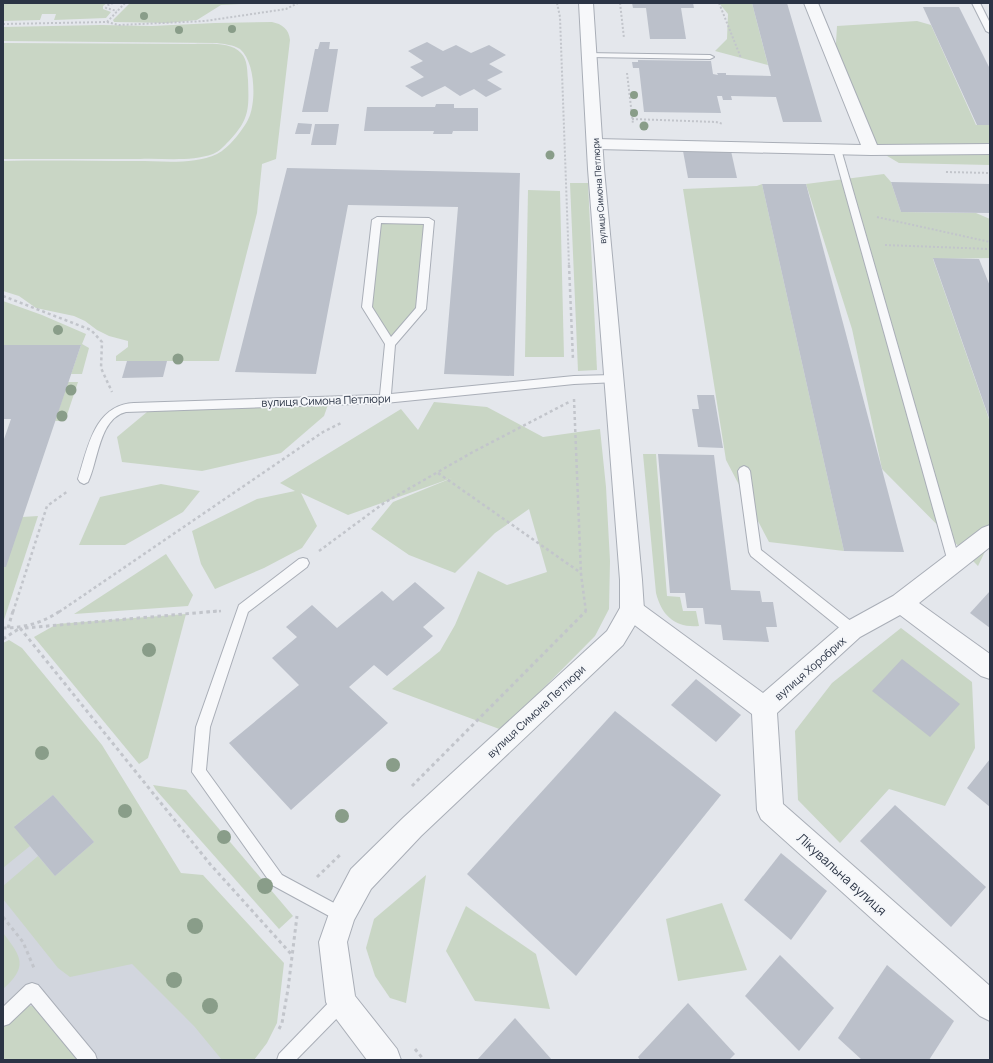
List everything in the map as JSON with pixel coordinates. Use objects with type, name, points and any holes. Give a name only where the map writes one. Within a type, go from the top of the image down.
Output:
[{"type":"street","name":"вулиця Симона Петлюри","points":[[341,1002],[333,942],[342,915],[361,879],[412,827],[615,638],[632,610],[631,580],[596,168],[596,144],[586,3]]},
{"type":"street","points":[[811,3],[871,150]]},
{"type":"street","points":[[596,144],[871,150],[990,149]]},
{"type":"street","name":"вулиця Хоробрих","points":[[632,610],[764,708],[852,630],[901,604],[990,534]]},
{"type":"street","points":[[901,604],[990,668]]},
{"type":"street","name":"Лікувальна вулиця","points":[[764,708],[770,810],[990,1006]]},
{"type":"street","points":[[341,1002],[386,1060]]},
{"type":"lane","points":[[976,3],[990,31]]},
{"type":"lane","points":[[589,55],[710,57]]},
{"type":"lane","points":[[837,149],[954,562]]},
{"type":"lane","points":[[385,399],[390,344],[421,309],[429,221],[377,220],[367,306],[390,344]]},
{"type":"lane","name":"вулиця Симона Петлюри","points":[[120,409],[140,407],[385,399],[574,380],[613,379]]},
{"type":"lane","points":[[84,479],[105,420],[120,409]]},
{"type":"lane","points":[[744,471],[755,552],[852,630]]},
{"type":"lane","points":[[303,563],[243,609],[203,727],[199,772],[277,880],[342,915]]},
{"type":"lane","points":[[3,1018],[32,991],[89,1060]]},
{"type":"lane","points":[[285,1060],[341,1002]]},
{"type":"path","points":[[112,3],[106,6],[106,8],[117,11]]},
{"type":"path","points":[[119,3],[125,4]]},
{"type":"path","points":[[3,24],[107,22],[119,25],[205,21],[286,9],[298,3]]},
{"type":"path","points":[[437,472],[581,574],[560,17],[557,3]]},
{"type":"path","points":[[720,3],[741,58]]},
{"type":"path","points":[[107,22],[125,4]]},
{"type":"path","points":[[632,119],[716,122],[724,124]]},
{"type":"path","points":[[852,202],[878,217],[990,242]]},
{"type":"path","points":[[864,245],[990,249]]},
{"type":"path","points":[[3,296],[91,330],[102,342],[101,368],[120,409]]},
{"type":"path","points":[[303,563],[384,503],[437,472],[574,399]]},
{"type":"path","points":[[3,639],[20,628],[53,616],[317,437],[344,421]]},
{"type":"path","points":[[8,628],[47,506],[84,479]]},
{"type":"path","points":[[3,628],[20,628],[243,609]]},
{"type":"path","points":[[20,628],[210,864],[292,956]]},
{"type":"path","points":[[3,917],[23,942],[36,974]]},
{"type":"path","points":[[410,1043],[424,1060]]},
{"type":"shaded area","points":[[113,777],[244,1060],[3,1060],[3,780]]},
{"type":"green space","points":[[3,3],[107,3],[103,6],[103,9],[111,12],[106,18],[54,20],[56,14],[42,14],[40,20],[3,21]]},
{"type":"green space","points":[[130,3],[262,3],[221,5],[197,20],[168,23],[114,22],[113,20]]},
{"type":"green space","points":[[719,3],[752,3],[768,65],[715,51],[727,39],[728,14]]},
{"type":"green space","points":[[917,21],[931,25],[976,125],[990,125],[990,165],[899,163],[862,141],[868,123],[834,77],[837,26]]},
{"type":"green space","points":[[272,22],[279,24],[287,30],[290,40],[276,159],[262,164],[257,213],[219,361],[116,361],[116,356],[128,347],[128,341],[109,336],[74,316],[36,308],[19,296],[3,291],[3,161],[177,162],[198,160],[208,157],[217,154],[226,147],[236,137],[248,120],[252,108],[253,80],[249,62],[245,55],[240,49],[232,46],[217,43],[3,41],[3,27],[101,25],[152,26]]},
{"type":"green space","points":[[3,43],[226,45],[237,49],[246,62],[248,90],[247,113],[236,133],[222,148],[213,154],[196,158],[3,159]]},
{"type":"green space","points":[[884,174],[891,182],[901,212],[976,213],[990,219],[990,258],[933,259],[990,422],[990,541],[978,566],[882,469],[852,329],[806,184]]},
{"type":"green space","points":[[570,183],[588,183],[597,370],[578,371]]},
{"type":"green space","points":[[762,184],[844,551],[769,542],[726,460],[683,189],[757,186]]},
{"type":"green space","points":[[528,190],[560,191],[564,357],[525,357]]},
{"type":"green space","points":[[381,223],[426,224],[417,308],[392,338],[370,306]]},
{"type":"green space","points":[[3,301],[42,315],[86,334],[82,344],[89,348],[82,374],[71,374],[81,345],[3,345]]},
{"type":"green space","points":[[68,382],[78,382],[65,421],[55,421]]},
{"type":"green space","points":[[258,398],[330,399],[324,416],[281,453],[202,471],[122,462],[117,437],[153,407]]},
{"type":"green space","points":[[434,402],[487,407],[543,437],[600,429],[606,487],[610,561],[609,609],[595,636],[502,730],[392,689],[440,651],[455,625],[478,571],[507,585],[547,572],[529,509],[495,533],[455,573],[409,555],[371,529],[393,502],[452,478],[348,515],[301,493],[317,526],[302,548],[264,568],[215,589],[201,564],[192,531],[257,499],[295,491],[280,483],[401,409],[418,430]]},
{"type":"green space","points":[[643,454],[656,454],[667,596],[680,597],[683,611],[696,611],[699,626],[676,623],[662,608],[656,593]]},
{"type":"green space","points":[[161,484],[200,491],[183,512],[125,545],[79,545],[100,497]]},
{"type":"green space","points":[[38,516],[3,620],[3,567],[22,517]]},
{"type":"green space","points":[[166,554],[193,595],[188,606],[74,614]]},
{"type":"green space","points":[[186,614],[148,758],[139,764],[34,637],[57,624]]},
{"type":"green space","points":[[901,628],[972,682],[975,748],[945,806],[889,789],[840,843],[798,800],[795,731],[832,683]]},
{"type":"green space","points":[[9,640],[22,648],[102,745],[181,873],[203,875],[284,963],[277,1023],[267,1043],[254,1060],[222,1060],[194,1026],[132,964],[70,977],[58,968],[3,899],[3,886],[38,856],[55,876],[94,842],[53,795],[15,826],[30,846],[3,868],[3,643]]},
{"type":"green space","points":[[153,785],[186,790],[293,916],[279,929]]},
{"type":"green space","points":[[426,875],[406,1003],[390,998],[375,976],[366,948],[374,919]]},
{"type":"green space","points":[[722,903],[747,970],[678,981],[666,919]]},
{"type":"green space","points":[[466,906],[536,954],[550,1009],[475,1001],[446,951]]},
{"type":"green space","points":[[3,933],[15,949],[20,962],[16,974],[3,989]]},
{"type":"green space","points":[[22,1006],[41,1006],[83,1060],[3,1060],[3,1023]]},
{"type":"building","points":[[632,3],[693,3],[694,8],[681,8],[686,39],[650,39],[646,8],[633,8]]},
{"type":"building","points":[[752,3],[787,3],[822,122],[783,122],[776,97],[731,96],[732,100],[723,100],[722,96],[717,96],[721,113],[644,112],[639,68],[633,68],[632,62],[638,62],[638,60],[711,61],[713,74],[718,75],[717,73],[726,73],[726,75],[771,76]]},
{"type":"building","points":[[923,7],[959,7],[990,69],[990,125],[977,125]]},
{"type":"building","points":[[320,42],[330,42],[329,49],[338,49],[328,112],[302,112],[315,49],[318,49]]},
{"type":"building","points":[[427,42],[443,51],[456,45],[471,53],[489,45],[506,55],[489,64],[503,72],[487,80],[502,89],[486,97],[474,89],[460,96],[445,86],[422,97],[405,86],[424,77],[410,67],[423,61],[408,51]]},
{"type":"building","points":[[436,104],[454,104],[454,108],[478,108],[478,131],[453,131],[452,134],[433,134],[434,131],[364,131],[367,107],[435,107]]},
{"type":"building","points":[[298,123],[312,124],[310,134],[295,134]]},
{"type":"building","points":[[315,124],[339,124],[336,145],[311,145]]},
{"type":"building","points":[[683,151],[731,151],[737,178],[688,178]]},
{"type":"building","points":[[287,168],[520,173],[514,376],[444,374],[458,207],[348,205],[316,374],[235,372]]},
{"type":"building","points":[[891,182],[990,184],[990,213],[901,212]]},
{"type":"building","points":[[762,184],[806,184],[904,552],[844,551]]},
{"type":"building","points":[[933,258],[979,259],[990,286],[990,421]]},
{"type":"building","points":[[3,345],[81,345],[6,567],[3,567],[3,442],[11,419],[3,419]]},
{"type":"building","points":[[127,361],[167,361],[163,377],[122,378]]},
{"type":"building","points":[[697,395],[714,395],[723,448],[698,447],[692,409],[699,409]]},
{"type":"building","points":[[658,454],[714,455],[731,590],[760,591],[762,602],[773,602],[777,627],[766,627],[769,642],[723,640],[721,625],[705,624],[703,608],[687,608],[685,593],[670,593]]},
{"type":"building","points":[[415,582],[445,608],[423,627],[433,636],[387,676],[374,665],[349,687],[388,723],[291,810],[229,743],[299,685],[272,658],[297,637],[286,627],[312,605],[337,628],[382,591],[393,601]]},
{"type":"building","points":[[990,591],[990,628],[970,613]]},
{"type":"building","points":[[902,659],[960,704],[930,737],[872,691]]},
{"type":"building","points":[[696,679],[741,715],[716,742],[671,705]]},
{"type":"building","points":[[615,711],[721,795],[576,976],[467,874]]},
{"type":"building","points":[[990,759],[990,807],[967,788]]},
{"type":"building","points":[[53,795],[94,842],[55,876],[14,827]]},
{"type":"building","points":[[895,805],[986,887],[951,927],[860,841]]},
{"type":"building","points":[[781,853],[827,891],[791,940],[744,900]]},
{"type":"building","points":[[780,955],[834,1008],[799,1051],[745,996]]},
{"type":"building","points":[[887,965],[954,1021],[929,1060],[862,1060],[838,1038]]},
{"type":"building","points":[[688,1003],[735,1054],[729,1060],[640,1060],[638,1057]]},
{"type":"building","points":[[515,1018],[552,1060],[477,1060]]}]
